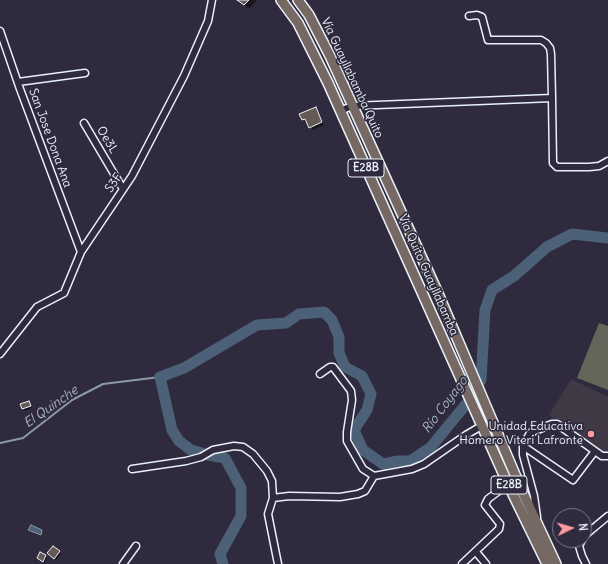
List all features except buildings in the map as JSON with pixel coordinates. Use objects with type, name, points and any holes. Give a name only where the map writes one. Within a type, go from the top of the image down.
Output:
[{"type":"highway","name":"Vía Quito Guayllabamba","points":[[281,0],[298,23],[340,111],[483,425],[508,484],[547,564]]},
{"type":"highway","name":"Vía Guayllabamba Quito","points":[[298,0],[320,35],[437,291],[470,371],[556,564]]},
{"type":"street","name":"S3F","points":[[0,354],[37,307],[64,293],[81,252],[132,176],[184,76],[208,21],[212,0]]},
{"type":"street","points":[[469,16],[477,15],[482,17],[488,40],[540,40],[546,43],[550,48],[553,163],[557,167],[589,167],[599,166],[608,161]]},
{"type":"street","name":"San Jose Dona Ana","points":[[0,31],[81,252]]},
{"type":"street","points":[[18,82],[85,72]]},
{"type":"street","points":[[340,111],[352,106],[552,98]]},
{"type":"street","name":"Oe3L","points":[[84,123],[123,189]]},
{"type":"street","points":[[320,374],[330,366],[333,367],[351,391],[352,400],[346,432],[347,441],[362,469],[374,476],[412,469],[424,464],[483,425]]},
{"type":"street","points":[[538,524],[534,496],[525,464],[522,446],[530,433],[552,424],[557,424],[604,457],[608,456]]},
{"type":"street","points":[[132,469],[186,461],[201,457],[214,450],[234,446],[243,447],[253,454],[267,470],[272,481],[273,498],[268,514],[278,564]]},
{"type":"street","points":[[522,446],[573,480],[595,451]]},
{"type":"street","points":[[273,498],[289,496],[340,497],[358,494],[365,491],[374,476]]},
{"type":"street","points":[[462,564],[499,529],[500,524],[485,505],[488,499],[508,484]]},
{"type":"street","points":[[592,529],[608,516]]},
{"type":"street","points":[[123,564],[136,546]]},
{"type":"street","points":[[580,548],[586,564]]},
{"type":"street","points":[[476,552],[486,564]]},
{"type":"shaded area","name":"Unidad Educativa Homero Viteri Lafronte","points":[[571,379],[608,397],[608,453],[602,455],[549,415]]},
{"type":"green space","points":[[599,323],[608,326],[608,390],[577,378]]},
{"type":"water","points":[[31,525],[42,530],[41,535],[28,530]]},
{"type":"waterway","name":"Río Coyago","points":[[202,453],[191,450],[179,441],[172,430],[160,377],[184,368],[257,325],[286,323],[299,314],[324,312],[332,320],[339,337],[339,353],[345,367],[362,376],[371,394],[367,410],[354,430],[363,450],[383,464],[398,461],[410,461],[431,447],[467,403],[481,380],[485,310],[492,290],[514,276],[547,247],[572,234],[608,238]]},
{"type":"waterway","name":"El Quinche","points":[[0,443],[23,438],[72,400],[103,384],[160,377]]},
{"type":"waterway","name":"Río Coyago","points":[[208,455],[225,458],[241,488],[241,516],[220,554],[223,564]]},
{"type":"place","name":"Unidad Educativa Homero Viteri Lafronte","points":[[591,434]]}]
